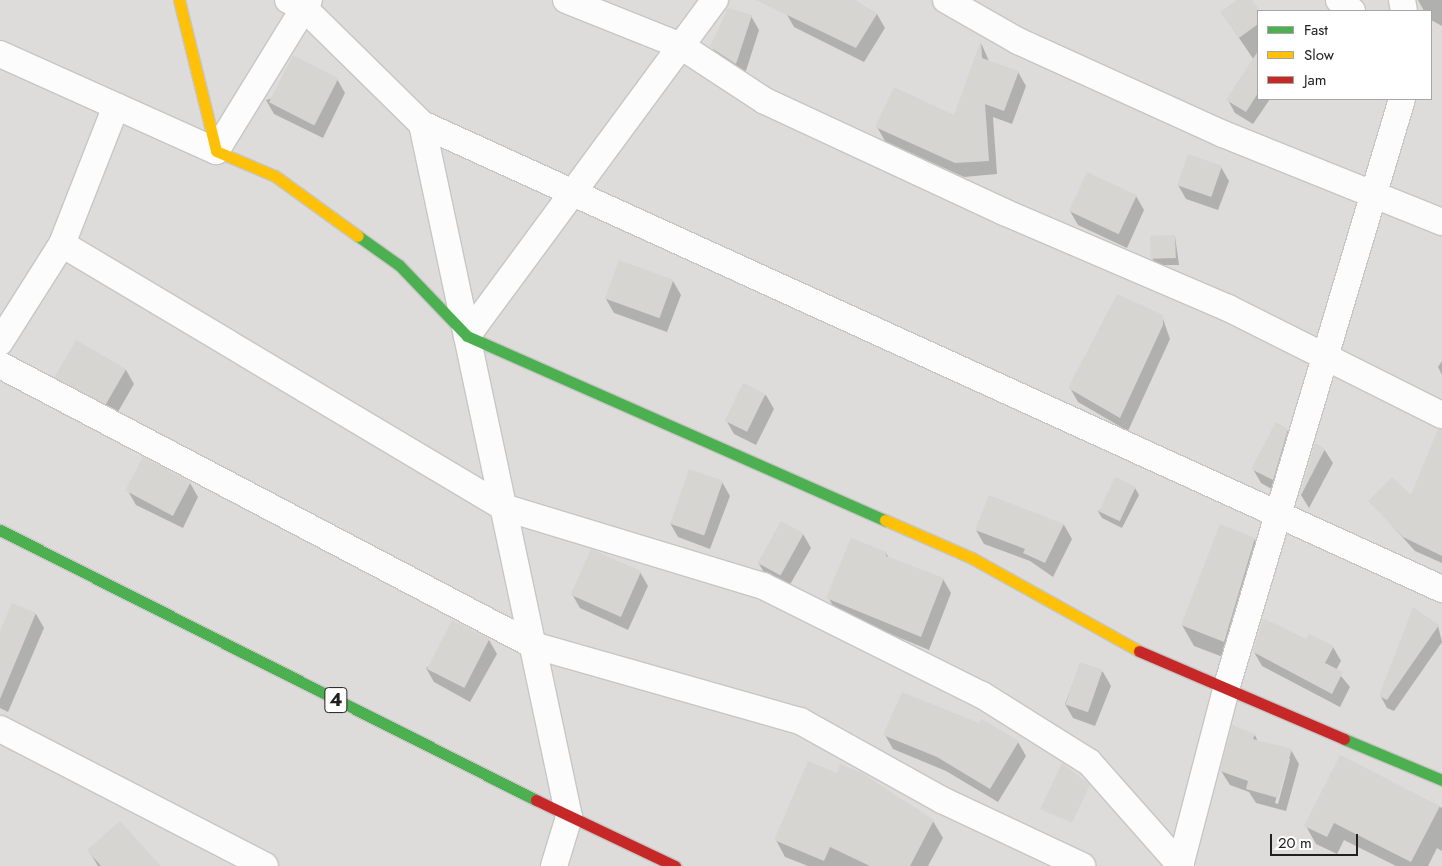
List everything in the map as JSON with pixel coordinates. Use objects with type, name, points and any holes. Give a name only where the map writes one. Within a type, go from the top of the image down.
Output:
[{"type":"main road","points":[[179,0],[216,151],[275,176],[399,265],[467,336],[972,558],[1146,655],[1442,780]]},
{"type":"main road","name":"4","points":[[0,530],[569,817],[675,866]]},
{"type":"street","points":[[566,0],[682,46],[764,101],[1004,212],[1228,308],[1442,415]]},
{"type":"street","points":[[467,336],[715,0]]},
{"type":"street","points":[[946,0],[1018,41],[1223,134],[1442,222]]},
{"type":"street","points":[[1339,0],[1351,10]]},
{"type":"street","points":[[0,54],[216,151],[301,3],[422,124],[1442,589]]},
{"type":"street","points":[[1180,866],[1226,689],[1402,100]]},
{"type":"street","points":[[0,342],[62,244],[116,106]]},
{"type":"street","points":[[422,124],[569,817],[554,866]]},
{"type":"street","points":[[62,244],[503,507],[763,586],[982,695],[1089,762],[1180,866]]},
{"type":"street","points":[[0,365],[533,645],[800,721],[942,800],[1082,866]]},
{"type":"street","points":[[0,729],[265,866]]},
{"type":"shaded area","points":[[0,0],[1442,0],[1442,866],[0,866]]},
{"type":"building","points":[[756,0],[855,0],[877,14],[856,48]]},
{"type":"building","points":[[1237,0],[1252,0],[1258,8],[1257,25],[1239,38],[1220,12]]},
{"type":"building","points":[[728,8],[752,15],[736,64],[710,47]]},
{"type":"building","points":[[981,40],[982,58],[1019,71],[1004,111],[985,104],[989,161],[955,163],[875,127],[894,87],[954,115]]},
{"type":"building","points":[[1257,53],[1257,95],[1246,112],[1226,100]]},
{"type":"building","points":[[293,55],[338,78],[314,125],[269,102]]},
{"type":"building","points":[[1188,154],[1222,166],[1211,197],[1177,185]]},
{"type":"building","points":[[1087,172],[1137,195],[1119,234],[1069,211]]},
{"type":"building","points":[[1175,235],[1176,258],[1151,259],[1150,236]]},
{"type":"building","points":[[619,260],[674,280],[659,318],[605,299]]},
{"type":"building","points":[[1117,294],[1163,315],[1163,325],[1120,418],[1068,388]]},
{"type":"building","points":[[76,340],[126,369],[105,406],[54,377]]},
{"type":"building","points":[[743,383],[765,394],[747,432],[725,421]]},
{"type":"building","points":[[1276,422],[1288,429],[1273,480],[1251,469]]},
{"type":"building","points":[[1438,429],[1442,430],[1442,556],[1403,537],[1368,501],[1392,477],[1411,495]]},
{"type":"building","points":[[1315,443],[1325,449],[1300,495]]},
{"type":"building","points":[[143,457],[191,482],[173,516],[125,491]]},
{"type":"building","points":[[689,469],[723,481],[704,536],[670,524]]},
{"type":"building","points":[[1115,477],[1136,487],[1120,521],[1099,511]]},
{"type":"building","points":[[989,495],[1064,524],[1045,563],[1023,553],[1025,549],[975,530]]},
{"type":"building","points":[[781,521],[804,534],[780,576],[758,563]]},
{"type":"building","points":[[1220,524],[1255,538],[1224,642],[1181,625]]},
{"type":"building","points":[[851,538],[887,552],[886,556],[944,578],[921,637],[826,598]]},
{"type":"building","points":[[591,549],[641,571],[621,617],[571,595]]},
{"type":"building","points":[[12,603],[36,613],[0,699],[0,631]]},
{"type":"building","points":[[1413,607],[1439,625],[1387,700],[1379,696]]},
{"type":"building","points":[[1263,618],[1306,639],[1309,634],[1334,646],[1325,663],[1343,672],[1332,694],[1253,652]]},
{"type":"building","points":[[452,620],[489,639],[464,688],[427,669]]},
{"type":"building","points":[[1080,662],[1103,670],[1088,712],[1065,705]]},
{"type":"building","points":[[902,692],[979,723],[982,719],[1019,741],[990,789],[937,757],[883,735]]},
{"type":"building","points":[[1232,725],[1255,734],[1253,739],[1292,749],[1278,798],[1246,789],[1248,781],[1220,771]]},
{"type":"building","points":[[1340,755],[1440,806],[1411,862],[1334,823],[1327,837],[1304,826]]},
{"type":"building","points":[[808,761],[837,773],[840,764],[862,773],[934,820],[910,866],[870,866],[830,847],[824,861],[774,840]]},
{"type":"building","points":[[1062,763],[1090,785],[1072,823],[1040,809]]},
{"type":"building","points":[[120,821],[161,866],[101,866],[87,850]]},
{"type":"traffic: fast","points":[[358,236],[399,265],[467,336],[885,520]]},
{"type":"traffic: fast","points":[[0,530],[536,800]]},
{"type":"traffic: fast","points":[[1344,739],[1442,780]]},
{"type":"traffic: slow","points":[[179,0],[216,151],[275,176],[358,236]]},
{"type":"traffic: slow","points":[[885,520],[972,558],[1139,651]]},
{"type":"traffic: jam","points":[[1139,651],[1344,739]]},
{"type":"traffic: jam","points":[[536,800],[675,866]]}]
